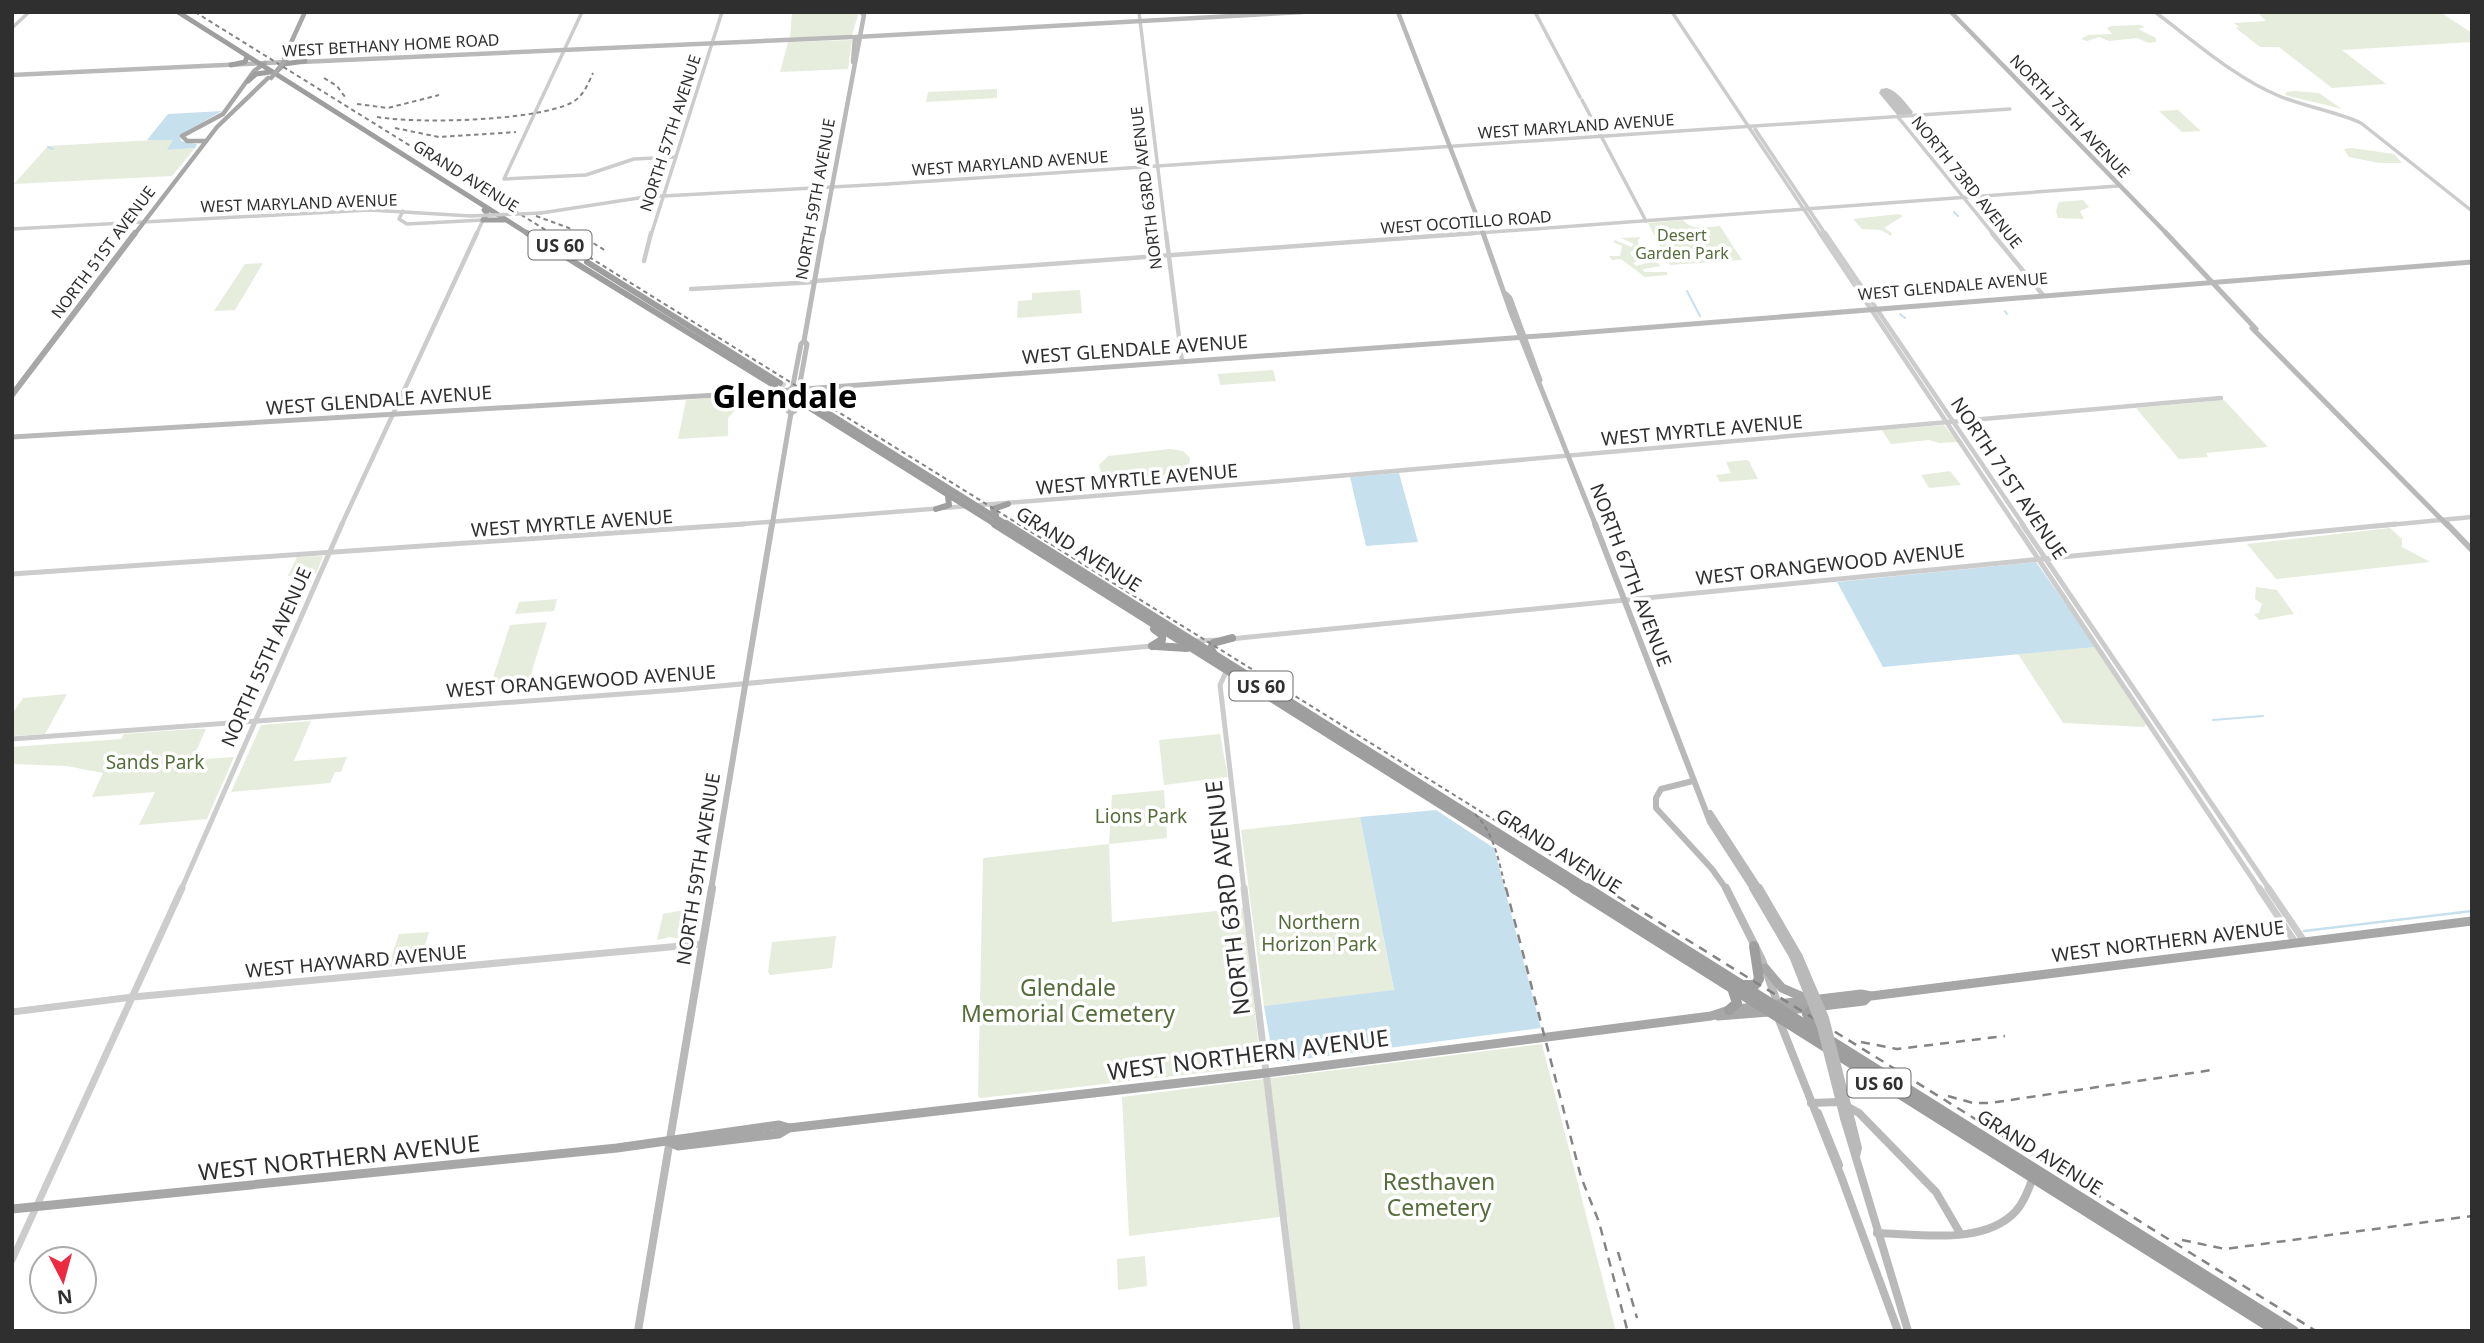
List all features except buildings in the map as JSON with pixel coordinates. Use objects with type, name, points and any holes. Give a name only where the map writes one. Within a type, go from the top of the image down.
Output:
[{"type":"highway","name":"GRAND AVENUE","points":[[178,12],[247,57],[279,73],[420,167],[777,387]]},
{"type":"highway","name":"GRAND AVENUE","points":[[185,12],[262,65],[270,76],[366,136],[380,139],[436,170],[777,387]]},
{"type":"highway","points":[[231,65],[245,62],[247,57]]},
{"type":"highway","points":[[279,73],[278,68],[282,65],[305,61]]},
{"type":"highway","points":[[248,81],[258,74],[270,76]]},
{"type":"highway","points":[[420,167],[436,170]]},
{"type":"highway","points":[[459,191],[486,211],[482,224]]},
{"type":"highway","points":[[482,224],[496,219],[510,222]]},
{"type":"highway","name":"GRAND AVENUE","points":[[1225,667],[1192,641],[978,506],[804,401],[948,496],[1197,653],[1225,667],[1734,985],[1830,1041],[2035,1173]]},
{"type":"highway","points":[[936,509],[949,505],[948,496]]},
{"type":"highway","points":[[1000,520],[992,510],[1008,504]]},
{"type":"highway","points":[[1122,604],[1126,611],[1162,635],[1160,643],[1152,646]]},
{"type":"highway","points":[[1161,629],[1182,640],[1192,641]]},
{"type":"highway","points":[[1225,667],[1211,651],[1211,646],[1232,638]]},
{"type":"highway","points":[[1152,646],[1178,646],[1197,653]]},
{"type":"highway","points":[[1729,1010],[1736,1006],[1734,985],[1753,985],[1759,979],[1754,946]]},
{"type":"highway","name":"GRAND AVENUE","points":[[1734,985],[2187,1269],[2294,1331]]},
{"type":"highway","points":[[1820,1002],[1807,1012],[1808,1020],[1830,1041]]},
{"type":"highway","name":"GRAND AVENUE","points":[[2187,1269],[2276,1331]]},
{"type":"main road","name":"NORTH 51ST AVENUE","points":[[12,395],[206,141],[285,58],[306,12]]},
{"type":"main road","name":"WEST BETHANY HOME ROAD","points":[[785,40],[1302,12]]},
{"type":"main road","name":"NORTH 67TH AVENUE","points":[[1396,12],[1506,294],[1510,298],[1710,822],[1796,956],[1825,1018],[1858,1148],[1856,1156]]},
{"type":"main road","name":"NORTH 75TH AVENUE","points":[[1951,12],[2472,551]]},
{"type":"main road","name":"NORTH 59TH AVENUE","points":[[638,1331],[791,413],[795,411],[796,373],[862,13]]},
{"type":"main road","name":"WEST BETHANY HOME ROAD","points":[[12,75],[856,37]]},
{"type":"main road","points":[[206,141],[187,141],[182,137],[188,131],[223,114],[262,65]]},
{"type":"main road","name":"WEST GLENDALE AVENUE","points":[[1522,335],[1590,332],[2207,279],[2472,260]]},
{"type":"main road","name":"WEST GLENDALE AVENUE","points":[[12,437],[796,390],[1739,318]]},
{"type":"main road","points":[[1590,332],[1590,329],[1607,326]]},
{"type":"main road","name":"NORTH 59TH AVENUE","points":[[796,390],[807,344],[804,341]]},
{"type":"main road","points":[[777,387],[789,385],[796,373]]},
{"type":"main road","name":"WEST GLENDALE AVENUE","points":[[748,393],[777,387],[796,390]]},
{"type":"main road","points":[[1693,781],[1661,789],[1656,798],[1656,808],[1718,876],[1737,905],[1754,946],[1776,983],[1790,993],[1820,1002]]},
{"type":"main road","name":"WEST NORTHERN AVENUE","points":[[1710,1016],[1729,1010],[1864,1001],[1869,996],[2472,921]]},
{"type":"main road","name":"NORTH 67TH AVENUE","points":[[1796,956],[1821,1027],[1851,1149],[1856,1156],[1908,1331]]},
{"type":"main road","points":[[1765,968],[1771,1006],[1841,1175],[1898,1331]]},
{"type":"main road","name":"WEST NORTHERN AVENUE","points":[[12,1209],[669,1142],[678,1146],[779,1134],[789,1128],[1267,1073],[1710,1016],[1732,1017],[1771,1006]]},
{"type":"main road","points":[[1811,1103],[1839,1102],[1859,1113],[1936,1192],[1960,1233]]},
{"type":"main road","points":[[1877,1233],[1960,1233],[1989,1228],[2011,1217],[2023,1202],[2035,1173]]},
{"type":"street","points":[[12,28],[29,12]]},
{"type":"street","points":[[582,12],[504,179],[586,175],[634,159],[676,157]]},
{"type":"street","name":"NORTH 57TH AVENUE","points":[[644,261],[722,12]]},
{"type":"street","name":"NORTH 63RD AVENUE","points":[[1139,12],[1182,361]]},
{"type":"street","points":[[1535,12],[1646,221]]},
{"type":"street","name":"NORTH 71ST AVENUE","points":[[1672,12],[2299,942]]},
{"type":"street","points":[[2155,12],[2191,36],[2220,61],[2278,96],[2341,114],[2361,123],[2472,211]]},
{"type":"street","name":"WEST MARYLAND AVENUE","points":[[12,229],[370,210],[488,216],[570,209],[663,196],[2010,109]]},
{"type":"street","name":"NORTH 73RD AVENUE","points":[[1898,117],[2042,293]]},
{"type":"street","name":"WEST OCOTILLO ROAD","points":[[691,289],[2118,186]]},
{"type":"street","points":[[403,211],[400,221],[415,224],[482,224]]},
{"type":"street","name":"NORTH 55TH AVENUE","points":[[12,1260],[133,997],[329,553],[482,224]]},
{"type":"street","name":"WEST MYRTLE AVENUE","points":[[12,574],[773,523],[2221,398]]},
{"type":"street","name":"WEST ORANGEWOOD AVENUE","points":[[1192,641],[2472,517]]},
{"type":"street","name":"WEST ORANGEWOOD AVENUE","points":[[12,739],[745,684],[1062,652],[1152,646]]},
{"type":"street","name":"NORTH 63RD AVENUE","points":[[1225,667],[1220,685],[1297,1331]]},
{"type":"street","name":"WEST HAYWARD AVENUE","points":[[12,1012],[133,997],[702,944]]},
{"type":"green space","points":[[792,12],[859,12],[852,35],[790,38]]},
{"type":"green space","points":[[2440,12],[2472,33],[2472,42],[2342,50],[2386,84],[2332,88],[2279,47],[2260,47],[2236,28],[2239,27],[2234,23],[2266,21],[2258,13]]},
{"type":"green space","points":[[2111,26],[2145,27],[2138,29],[2156,38],[2156,42],[2149,43],[2137,38],[2109,41],[2099,37],[2087,41],[2081,39],[2088,35],[2112,34],[2107,28]]},
{"type":"green space","points":[[852,40],[848,69],[780,72],[788,42]]},
{"type":"green space","points":[[997,89],[997,98],[926,102],[928,92]]},
{"type":"green space","points":[[2286,92],[2319,93],[2342,109],[2285,95]]},
{"type":"green space","points":[[2178,110],[2201,131],[2182,132],[2159,111]]},
{"type":"green space","points":[[171,139],[174,141],[168,150],[195,148],[172,176],[14,184],[48,146]]},
{"type":"green space","points":[[2344,149],[2394,154],[2402,163],[2379,163],[2349,157]]},
{"type":"green space","points":[[2083,200],[2089,207],[2080,211],[2084,219],[2058,218],[2056,211],[2059,202]]},
{"type":"green space","points":[[1898,214],[1903,216],[1884,228],[1892,233],[1891,236],[1881,230],[1862,229],[1853,219]]},
{"type":"green space","name":"Desert Garden Park","points":[[1683,220],[1695,227],[1720,226],[1742,260],[1670,265],[1648,223]]},
{"type":"green space","points":[[1641,237],[1638,240],[1640,250],[1630,252],[1632,256],[1650,257],[1633,263],[1636,266],[1655,261],[1661,266],[1643,269],[1644,272],[1667,272],[1667,275],[1645,277],[1621,259],[1612,260],[1609,256],[1620,256],[1622,246],[1613,242],[1615,240],[1631,247],[1634,244],[1621,238]]},
{"type":"green space","points":[[263,263],[235,310],[214,311],[245,264]]},
{"type":"green space","points":[[1080,290],[1082,313],[1017,318],[1018,301],[1032,300],[1032,293]]},
{"type":"green space","points":[[1273,370],[1276,381],[1220,385],[1218,374]]},
{"type":"green space","points":[[733,398],[732,406],[736,409],[728,418],[728,436],[678,439],[686,400]]},
{"type":"green space","points":[[2224,400],[2268,447],[2206,453],[2208,457],[2179,459],[2136,408]]},
{"type":"green space","points":[[1944,425],[1958,442],[1939,443],[1929,440],[1891,444],[1882,430]]},
{"type":"green space","points":[[1170,449],[1183,451],[1190,458],[1189,467],[1182,473],[1100,481],[1100,478],[1106,477],[1099,465],[1108,456]]},
{"type":"green space","points":[[1746,460],[1758,479],[1720,482],[1716,475],[1731,473],[1726,462]]},
{"type":"green space","points":[[1950,471],[1961,485],[1929,488],[1921,475]]},
{"type":"green space","points":[[2390,528],[2402,539],[2402,547],[2430,562],[2276,579],[2247,544]]},
{"type":"green space","points":[[323,556],[316,574],[288,576],[297,557]]},
{"type":"green space","points":[[2256,587],[2277,590],[2294,614],[2259,620],[2254,614],[2259,613],[2262,604],[2255,599]]},
{"type":"green space","points":[[557,599],[554,611],[515,614],[519,602]]},
{"type":"green space","points":[[547,622],[528,684],[490,687],[510,625]]},
{"type":"green space","points":[[2096,647],[2146,724],[2144,727],[2063,723],[2018,654]]},
{"type":"green space","points":[[67,694],[45,734],[12,736],[12,714],[23,698]]},
{"type":"green space","points":[[311,721],[294,761],[347,757],[341,772],[335,772],[330,783],[231,792],[261,725]]},
{"type":"green space","name":"Sands Park","points":[[206,729],[192,760],[234,757],[207,819],[139,825],[155,792],[92,797],[103,773],[67,766],[12,764],[12,747],[121,739],[124,734]]},
{"type":"green space","points":[[1220,734],[1228,777],[1164,785],[1159,740]]},
{"type":"green space","name":"Lions Park","points":[[1164,790],[1167,838],[1109,844],[1112,795]]},
{"type":"green space","name":"Northern Horizon Park","points":[[1360,817],[1394,991],[1264,1006],[1241,830]]},
{"type":"green space","name":"Glendale Memorial Cemetery","points":[[1109,844],[1112,922],[1244,908],[1260,1059],[1254,1067],[980,1098],[983,858]]},
{"type":"green space","points":[[689,909],[693,913],[689,930],[679,939],[670,937],[657,940],[663,914]]},
{"type":"green space","points":[[429,932],[419,964],[388,967],[399,934]]},
{"type":"green space","points":[[836,936],[832,968],[770,975],[768,972],[772,942]]},
{"type":"green space","name":"Resthaven Cemetery","points":[[1542,1044],[1616,1331],[1300,1331],[1287,1216],[1129,1236],[1122,1097]]},
{"type":"green space","points":[[1145,1256],[1147,1286],[1118,1290],[1117,1259]]},
{"type":"water","points":[[222,111],[180,135],[181,141],[197,144],[195,148],[167,150],[173,140],[147,140],[168,114]]},
{"type":"water","points":[[1399,473],[1418,542],[1366,546],[1350,477]]},
{"type":"water","points":[[2036,562],[2096,647],[1883,667],[1837,582]]},
{"type":"water","points":[[1436,810],[1494,848],[1541,1028],[1274,1063],[1264,1006],[1394,990],[1360,817]]},
{"type":"waterway","points":[[48,147],[53,149]]},
{"type":"waterway","points":[[1954,212],[1958,216]]},
{"type":"waterway","points":[[1687,291],[1700,316]]},
{"type":"waterway","points":[[1900,314],[1905,318]]},
{"type":"waterway","points":[[2213,720],[2263,716]]},
{"type":"waterway","points":[[2304,931],[2472,911]]},
{"type":"runway","points":[[1887,93],[1904,112]]},
{"type":"tunnel","points":[[780,383],[807,400]]},
{"type":"railway","points":[[195,12],[1607,890]]},
{"type":"railway","points":[[377,117],[447,120],[531,114],[571,103],[585,90],[593,73]]},
{"type":"railway","points":[[324,78],[337,86],[345,97]]},
{"type":"railway","points":[[357,104],[388,108],[439,95]]},
{"type":"railway","points":[[395,128],[439,137],[516,132]]},
{"type":"railway","points":[[536,216],[569,228],[606,251]]},
{"type":"railway","points":[[1475,814],[1492,840],[1506,890]]},
{"type":"railway","points":[[1506,888],[1581,1177],[1599,1222],[1627,1329]]},
{"type":"railway","points":[[1604,888],[2316,1331]]},
{"type":"railway","points":[[1861,1042],[1897,1049],[2005,1036]]},
{"type":"railway","points":[[1948,1096],[1973,1103],[1990,1103],[2212,1070]]},
{"type":"railway","points":[[2182,1240],[2225,1249],[2472,1216]]},
{"type":"railway","points":[[1618,1252],[1637,1318]]},
{"type":"district","name":"Glendale","points":[[785,395]]}]
